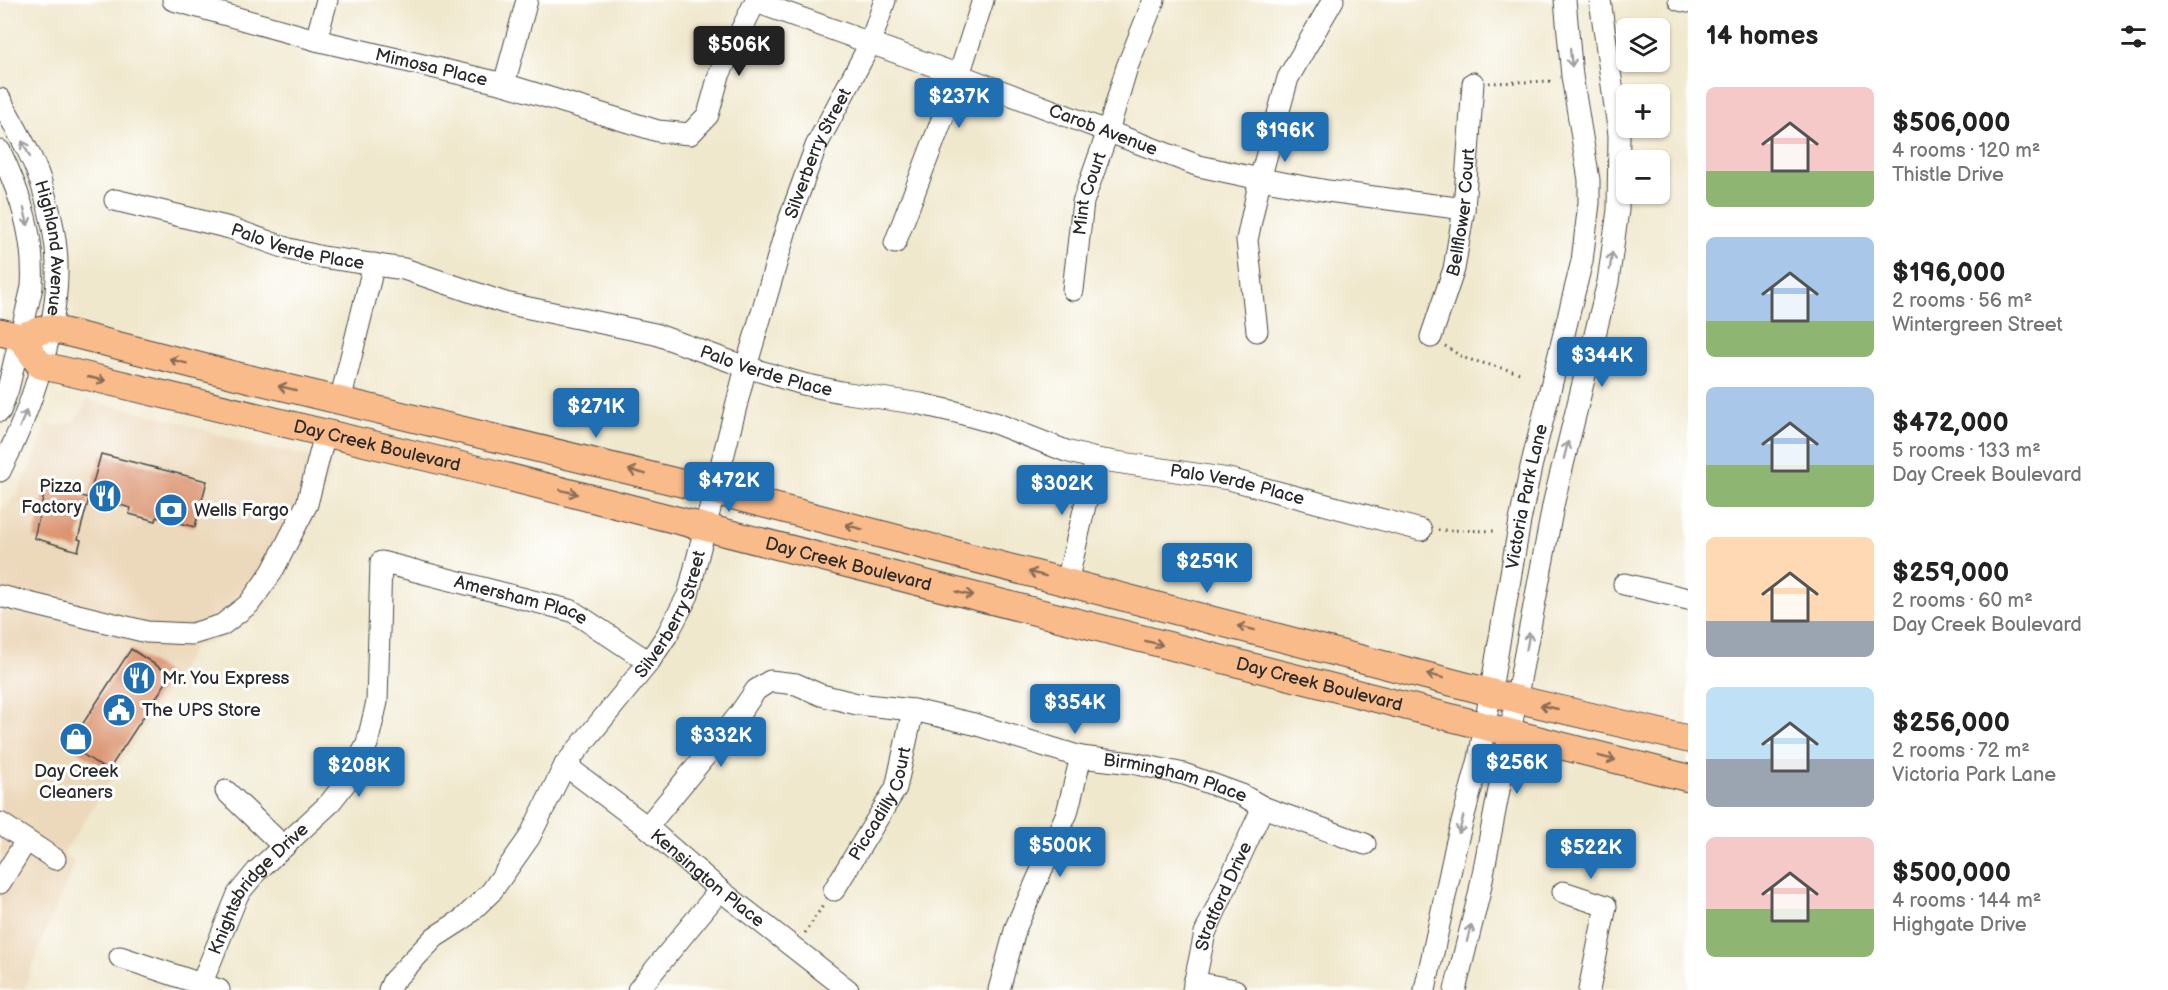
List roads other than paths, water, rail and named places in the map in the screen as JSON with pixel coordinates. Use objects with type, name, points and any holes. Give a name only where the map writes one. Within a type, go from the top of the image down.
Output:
[{"type":"main road","name":"Day Creek Boulevard","points":[[50,328],[714,491],[1504,695],[1688,739]]},
{"type":"main road","points":[[10,334],[50,328]]},
{"type":"main road","points":[[10,334],[40,365]]},
{"type":"main road","name":"Day Creek Boulevard","points":[[40,365],[706,526],[1688,778]]},
{"type":"main road","points":[[325,434],[332,422],[342,419],[450,441],[467,431]]},
{"type":"street","name":"Mimosa Place","points":[[173,0],[316,40],[504,84],[658,131],[690,134],[708,115],[719,75],[756,1]]},
{"type":"street","points":[[316,40],[327,0]]},
{"type":"street","points":[[504,84],[526,0]]},
{"type":"street","name":"Silverberry Street","points":[[389,990],[393,981],[435,937],[463,919],[491,892],[529,838],[565,765],[649,662],[667,635],[688,595],[746,367],[787,226],[816,146],[870,44],[885,0]]},
{"type":"street","points":[[895,243],[959,75],[983,0]]},
{"type":"street","name":"Mint Court","points":[[1073,290],[1083,202],[1127,67],[1154,0]]},
{"type":"street","points":[[1257,331],[1247,240],[1260,180],[1288,78],[1333,0]]},
{"type":"street","name":"Victoria Park Lane","points":[[1504,695],[1520,521],[1576,291],[1587,229],[1589,180],[1572,76],[1565,0]]},
{"type":"street","name":"Victoria Park Lane","points":[[1455,990],[1479,895],[1497,730],[1504,695],[1608,282],[1618,210],[1619,135],[1600,0]]},
{"type":"street","points":[[1680,0],[1688,2]]},
{"type":"street","name":"Carob Avenue","points":[[756,1],[1200,166],[1260,180],[1464,209]]},
{"type":"street","name":"Bellflower Court","points":[[1431,337],[1455,269],[1464,209],[1473,83]]},
{"type":"street","name":"Highland Avenue","points":[[0,99],[36,170],[52,220],[57,272],[56,296],[40,365],[23,420],[0,471]]},
{"type":"street","name":"Highland Avenue","points":[[0,151],[21,198],[32,254],[32,287],[10,334],[8,389],[0,411]]},
{"type":"street","name":"Palo Verde Place","points":[[116,200],[230,228],[289,249],[374,264],[434,278],[505,303],[654,334],[746,367],[841,392],[921,404],[956,412],[1096,459],[1229,479],[1421,530]]},
{"type":"street","points":[[340,401],[374,264]]},
{"type":"street","points":[[0,596],[147,632],[192,634],[222,625],[249,604],[272,572],[307,504],[325,434]]},
{"type":"street","points":[[1067,582],[1096,459]]},
{"type":"street","name":"Amersham Place","points":[[381,562],[572,611],[649,662]]},
{"type":"street","name":"Knightsbridge Drive","points":[[210,988],[238,894],[257,871],[329,804],[350,777],[367,744],[377,702],[381,562]]},
{"type":"street","points":[[1624,584],[1688,599]]},
{"type":"street","name":"Birmingham Place","points":[[647,827],[738,716],[756,690],[770,681],[796,684],[821,695],[857,704],[913,710],[974,724],[1081,757],[1132,763],[1184,774],[1242,795],[1263,807],[1365,844]]},
{"type":"street","name":"Piccadilly Court","points":[[834,890],[896,788],[913,710]]},
{"type":"street","name":"Victoria Park Lane","points":[[1425,990],[1456,845],[1497,730]]},
{"type":"street","points":[[999,990],[1016,927],[1067,813],[1081,757]]},
{"type":"street","name":"Kensington Place","points":[[565,765],[647,827],[720,890],[845,989]]},
{"type":"street","points":[[226,791],[284,847]]},
{"type":"street","name":"Stratford Drive","points":[[1194,986],[1205,933],[1263,807]]},
{"type":"street","points":[[0,823],[55,859]]},
{"type":"street","points":[[0,883],[26,840]]},
{"type":"street","points":[[638,990],[720,890]]},
{"type":"street","points":[[1563,892],[1606,906],[1589,990]]},
{"type":"street","points":[[120,957],[210,988]]},
{"type":"street","points":[[1194,986],[1235,990]]},
{"type":"place","name":"Pizza Factory","points":[[105,496]]},
{"type":"place","name":"Wells Fargo","points":[[171,510]]},
{"type":"place","name":"Mr. You Express","points":[[139,678]]},
{"type":"place","name":"The UPS Store","points":[[119,710]]},
{"type":"place","name":"Day Creek Cleaners","points":[[76,739]]}]
